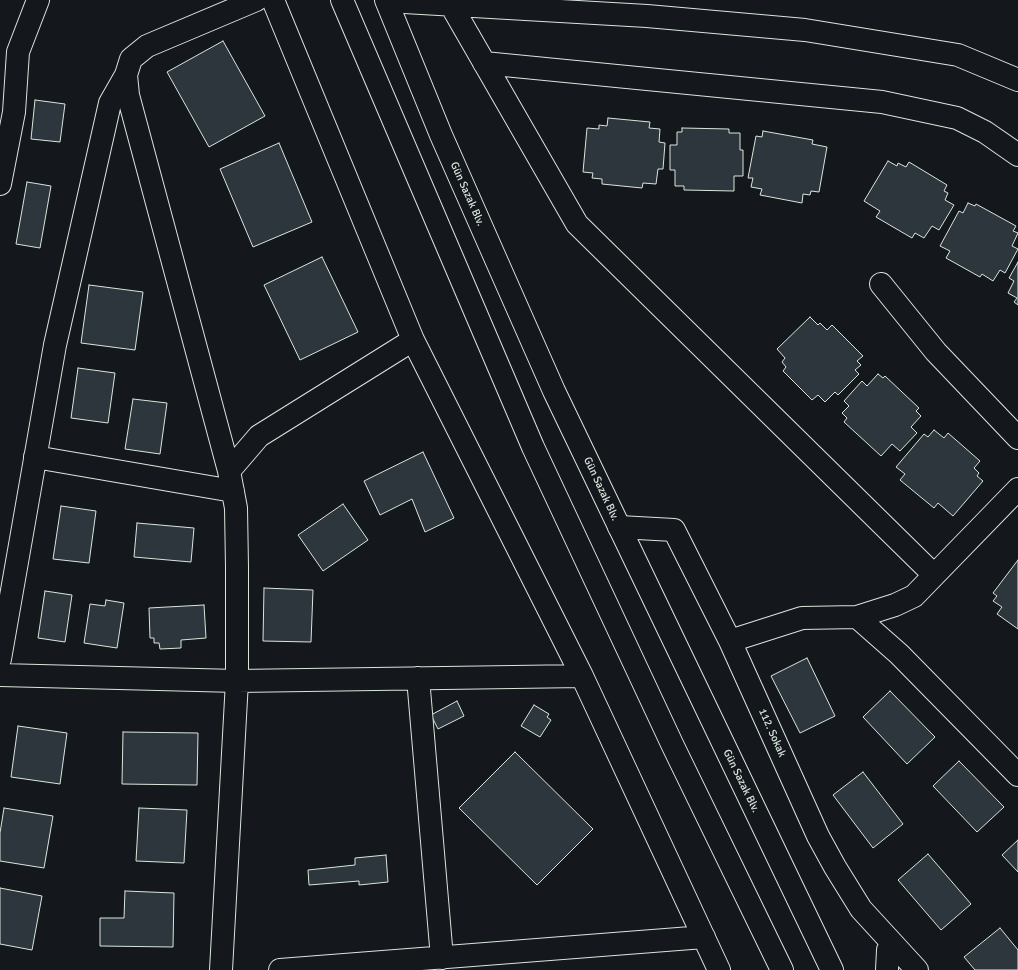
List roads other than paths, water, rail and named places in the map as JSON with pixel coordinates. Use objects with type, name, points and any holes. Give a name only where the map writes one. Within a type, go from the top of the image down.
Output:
[{"type":"street","points":[[0,184],[14,112],[18,52],[38,0]]},
{"type":"street","points":[[0,659],[55,345],[110,103],[126,75],[131,59],[148,46],[256,0]]},
{"type":"street","points":[[273,0],[413,340],[582,676],[719,970]]},
{"type":"street","points":[[342,0],[533,447],[673,746],[782,970]]},
{"type":"street","points":[[386,1],[451,5],[647,8],[805,30],[958,55],[1018,80]]},
{"type":"street","name":"Gün Sazak Blv.","points":[[386,1],[441,135],[554,390],[832,970]]},
{"type":"street","points":[[451,5],[577,224],[934,575]]},
{"type":"street","points":[[484,63],[882,102],[957,118],[985,132],[1018,155]]},
{"type":"street","points":[[126,75],[128,95],[231,481],[236,508],[237,681],[221,970]]},
{"type":"street","points":[[881,284],[936,352],[1018,438]]},
{"type":"street","points":[[231,481],[259,436],[413,340]]},
{"type":"street","points":[[35,457],[231,481]]},
{"type":"street","points":[[730,642],[802,618],[857,617],[895,605],[914,596],[1018,489]]},
{"type":"street","name":"112. Sokak","points":[[619,527],[674,530],[730,642],[818,836],[861,909],[918,970]]},
{"type":"street","points":[[857,617],[899,654],[1018,776]]},
{"type":"street","points":[[0,675],[237,681],[582,676]]},
{"type":"street","points":[[418,678],[442,958]]},
{"type":"street","points":[[280,970],[442,958],[498,962],[704,937]]},
{"type":"street","points":[[887,970],[888,950],[894,945]]}]
